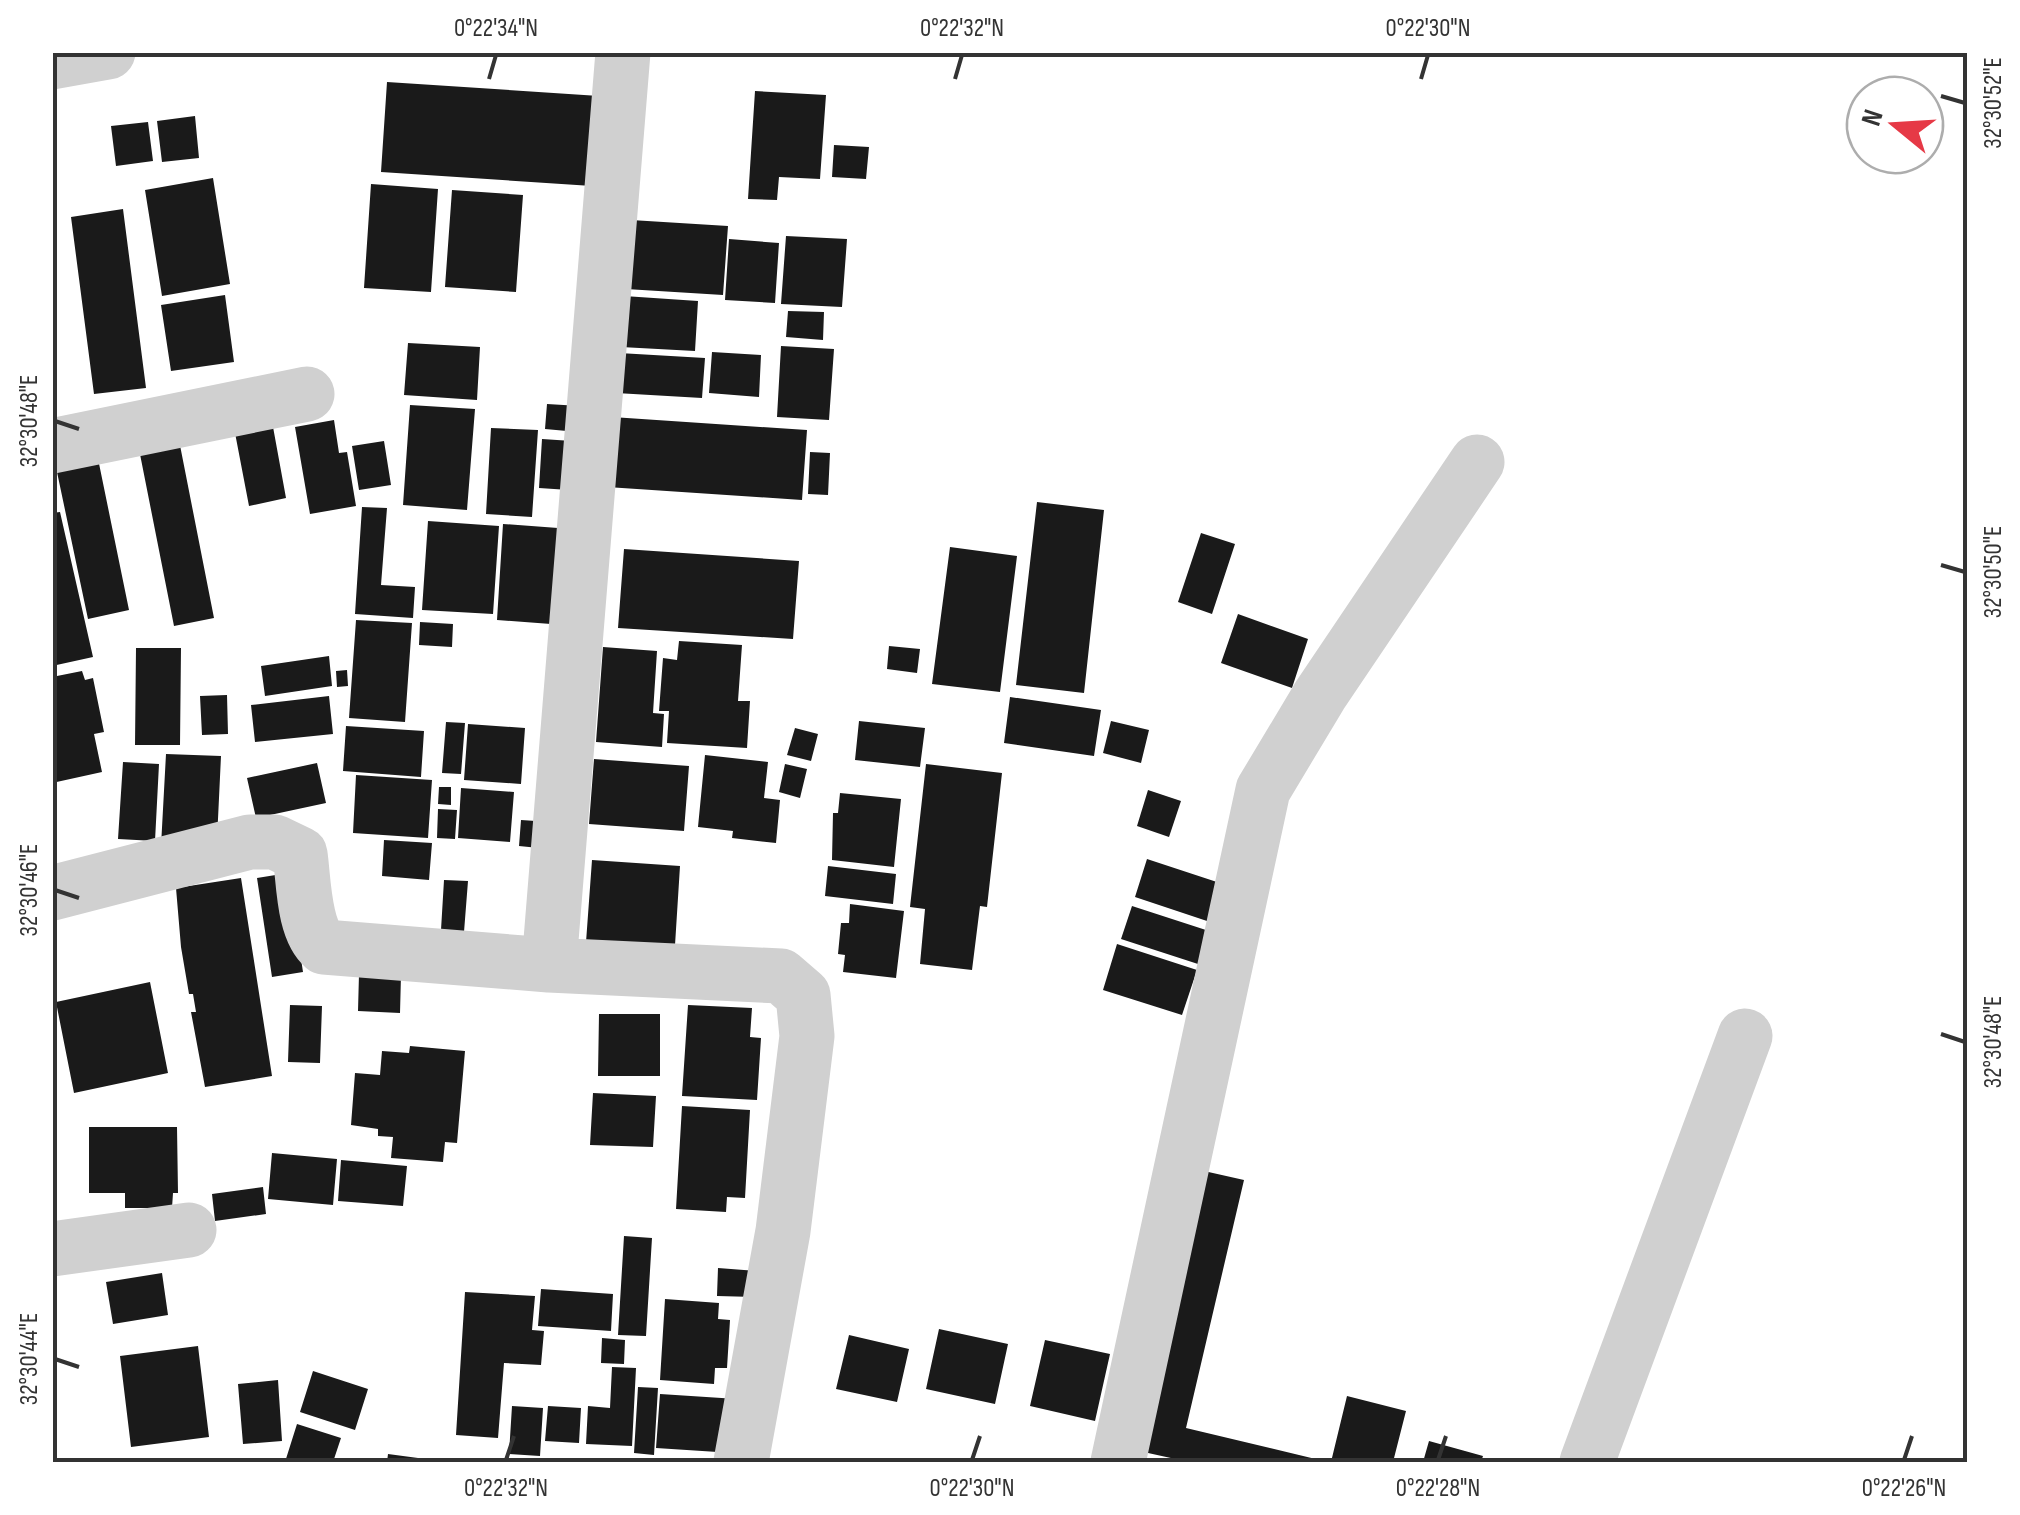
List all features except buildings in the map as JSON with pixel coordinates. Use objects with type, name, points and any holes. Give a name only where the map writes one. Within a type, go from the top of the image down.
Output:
[{"type":"street","points":[[52,62],[108,52]]},
{"type":"street","points":[[549,965],[623,52]]},
{"type":"street","points":[[52,446],[307,394]]},
{"type":"street","points":[[1118,1462],[1262,790],[1320,694],[1476,462]]},
{"type":"street","points":[[52,892],[250,842],[275,842],[300,854],[311,924],[324,947],[549,965],[781,976],[804,995],[807,1036],[783,1231],[741,1462]]},
{"type":"street","points":[[1588,1462],[1744,1036]]},
{"type":"street","points":[[52,1249],[189,1230]]}]
